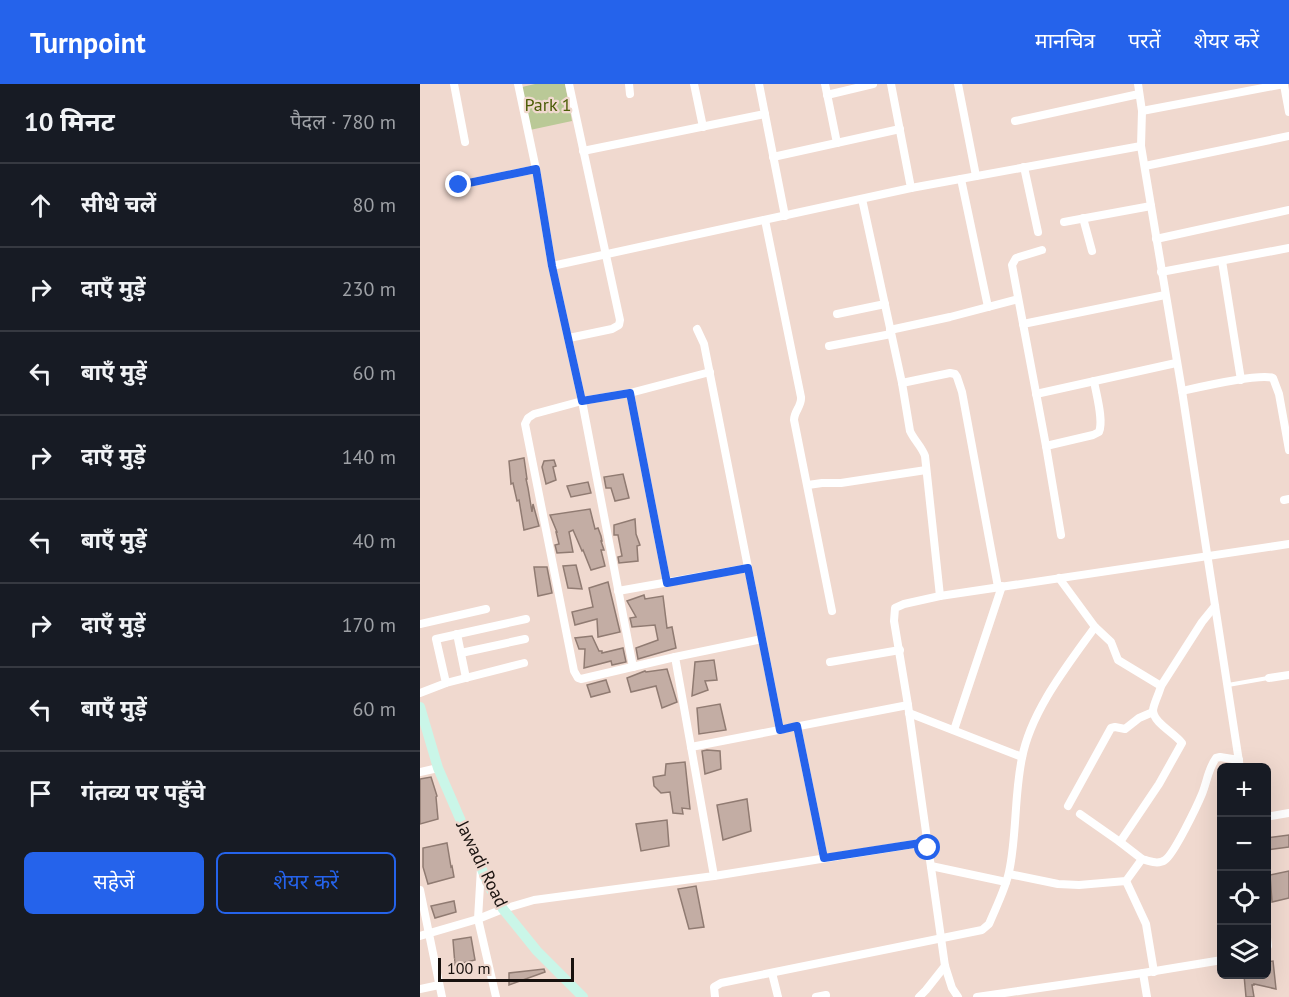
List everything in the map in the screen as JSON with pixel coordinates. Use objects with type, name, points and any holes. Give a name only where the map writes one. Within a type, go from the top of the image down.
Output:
[{"type":"street","points":[[454,84],[465,142]]},
{"type":"street","points":[[518,84],[536,169],[552,266],[582,401],[633,667]]},
{"type":"street","points":[[569,84],[620,325],[612,329],[569,338]]},
{"type":"street","points":[[629,84],[630,94]]},
{"type":"street","points":[[694,84],[703,127]]},
{"type":"street","points":[[759,84],[785,216]]},
{"type":"street","points":[[825,84],[837,143]]},
{"type":"street","points":[[827,95],[873,84]]},
{"type":"street","points":[[891,84],[911,188]]},
{"type":"street","points":[[958,84],[976,176]]},
{"type":"street","points":[[1138,84],[1142,111],[1141,146],[1182,391],[1239,763]]},
{"type":"street","points":[[1142,111],[1286,89],[1289,112]]},
{"type":"street","points":[[1015,121],[1139,94]]},
{"type":"street","points":[[583,151],[765,114]]},
{"type":"street","points":[[773,157],[900,129]]},
{"type":"street","points":[[1144,166],[1289,136]]},
{"type":"street","points":[[552,266],[911,188],[1141,146]]},
{"type":"street","points":[[1024,167],[1038,232]]},
{"type":"street","points":[[459,185],[536,169]]},
{"type":"street","points":[[961,179],[988,307]]},
{"type":"street","points":[[862,199],[902,383],[910,431],[924,453],[940,596]]},
{"type":"street","points":[[1064,222],[1151,206]]},
{"type":"street","points":[[1156,239],[1289,210]]},
{"type":"street","points":[[1083,218],[1092,251]]},
{"type":"street","points":[[765,220],[801,397],[801,404],[795,413],[794,420],[832,611]]},
{"type":"street","points":[[1161,272],[1289,248]]},
{"type":"street","points":[[1042,250],[1023,255],[1014,260],[1012,265],[1061,535]]},
{"type":"street","points":[[1222,261],[1241,380]]},
{"type":"street","points":[[1023,324],[1165,295]]},
{"type":"street","points":[[829,346],[1018,299]]},
{"type":"street","points":[[837,314],[885,304]]},
{"type":"street","points":[[697,329],[704,344],[710,372],[780,730]]},
{"type":"street","points":[[1036,394],[1176,363]]},
{"type":"street","points":[[710,372],[630,393],[582,401],[530,415],[526,421],[526,429],[574,671],[578,678],[582,679],[762,639]]},
{"type":"street","points":[[902,383],[950,373],[957,377],[962,392],[1000,586],[954,730]]},
{"type":"street","points":[[1182,391],[1241,380],[1273,378],[1279,394],[1289,450]]},
{"type":"street","points":[[1046,446],[1099,432],[1101,420],[1094,381]]},
{"type":"street","points":[[630,393],[667,583]]},
{"type":"street","points":[[808,485],[841,483],[926,470]]},
{"type":"street","points":[[958,997],[952,988],[945,966],[894,621],[895,608],[940,596],[1000,586],[1289,544]]},
{"type":"street","points":[[618,591],[748,568]]},
{"type":"street","points":[[1059,578],[1095,627],[1111,642],[1120,662],[1161,686]]},
{"type":"street","points":[[1120,842],[1182,745],[1181,740],[1157,721],[1153,712],[1161,686],[1202,622],[1215,606]]},
{"type":"street","points":[[420,624],[486,609]]},
{"type":"street","points":[[446,683],[436,639],[526,619]]},
{"type":"street","points":[[715,997],[714,987],[721,983],[942,939],[986,928],[1007,878],[1013,843],[1016,795],[1028,737],[1050,691],[1095,627]]},
{"type":"street","points":[[457,634],[466,678]]},
{"type":"street","points":[[461,653],[525,639]]},
{"type":"street","points":[[830,662],[900,650]]},
{"type":"street","points":[[675,657],[714,876]]},
{"type":"street","points":[[420,693],[446,683],[524,663]]},
{"type":"street","points":[[1269,678],[1289,675]]},
{"type":"street","name":"Jawadi Road","points":[[420,707],[438,768],[481,868],[503,909],[537,951],[576,993],[583,997]]},
{"type":"street","points":[[692,747],[797,726],[908,709],[1022,758]]},
{"type":"street","points":[[1068,806],[1111,728],[1125,729],[1139,718],[1153,712]]},
{"type":"street","points":[[797,726],[824,858]]},
{"type":"street","points":[[1080,814],[1142,859],[1162,862],[1172,851],[1193,814],[1215,758],[1220,757],[1236,763]]},
{"type":"street","points":[[420,772],[438,768]]},
{"type":"street","points":[[1271,816],[1289,813]]},
{"type":"street","points":[[424,935],[530,901],[714,876],[927,842]]},
{"type":"street","points":[[931,866],[975,877],[1079,885],[1126,881],[1142,859]]},
{"type":"street","points":[[481,868],[478,919],[496,997]]},
{"type":"street","points":[[1126,881],[1146,924],[1154,972]]},
{"type":"street","points":[[420,891],[424,935],[442,997]]},
{"type":"street","points":[[977,997],[1217,961]]},
{"type":"street","points":[[920,997],[945,966]]},
{"type":"street","points":[[772,973],[778,997]]},
{"type":"street","points":[[1143,973],[1147,997]]},
{"type":"street","points":[[420,989],[439,985]]},
{"type":"street","points":[[816,997],[826,995]]},
{"type":"lane","points":[[1228,685],[1269,678]]},
{"type":"green space","name":"Park 1","points":[[535,84],[565,84],[572,121],[530,130],[522,87]]},
{"type":"building","points":[[524,458],[532,512],[533,504],[539,526],[524,530],[519,500],[517,501],[513,483],[511,484],[509,461]]},
{"type":"building","points":[[554,460],[556,480],[546,484],[542,467],[544,461]]},
{"type":"building","points":[[623,474],[629,498],[615,501],[611,488],[606,488],[604,477]]},
{"type":"building","points":[[588,482],[591,493],[571,497],[567,486]]},
{"type":"building","points":[[590,509],[595,529],[598,528],[601,536],[604,550],[601,550],[605,566],[591,570],[573,530],[569,532],[573,552],[557,553],[555,545],[559,544],[557,532],[550,515]]},
{"type":"building","points":[[635,519],[636,534],[640,545],[637,546],[638,561],[619,563],[618,557],[622,556],[618,535],[614,535],[614,525]]},
{"type":"building","points":[[576,565],[582,589],[568,588],[563,566]]},
{"type":"building","points":[[534,567],[547,567],[552,593],[538,596]]},
{"type":"building","points":[[608,582],[620,632],[598,637],[597,619],[575,625],[572,612],[593,607],[589,588]]},
{"type":"building","points":[[644,595],[645,599],[663,596],[667,628],[672,627],[676,648],[638,659],[636,648],[658,640],[655,625],[632,627],[630,618],[636,617],[627,601]]},
{"type":"building","points":[[592,636],[602,653],[623,648],[626,662],[612,665],[611,661],[584,668],[585,649],[579,649],[575,638]]},
{"type":"building","points":[[714,660],[717,680],[705,681],[708,690],[692,696],[695,662]]},
{"type":"building","points":[[667,669],[677,702],[662,708],[656,686],[631,692],[627,678],[645,671]]},
{"type":"building","points":[[606,680],[610,692],[591,697],[587,685]]},
{"type":"building","points":[[720,704],[726,730],[699,734],[697,708]]},
{"type":"building","points":[[702,751],[720,751],[721,769],[705,774]]},
{"type":"building","points":[[685,762],[690,809],[682,808],[683,814],[673,813],[670,792],[661,793],[654,786],[653,777],[665,775],[666,764]]},
{"type":"building","points":[[431,777],[437,796],[438,819],[420,824],[420,779]]},
{"type":"building","points":[[747,799],[751,831],[723,840],[717,805]]},
{"type":"building","points":[[667,820],[669,846],[641,851],[636,824]]},
{"type":"building","points":[[1289,835],[1289,847],[1271,849],[1271,837]]},
{"type":"building","points":[[447,843],[454,877],[428,884],[423,867],[423,848]]},
{"type":"building","points":[[1289,871],[1289,898],[1272,902],[1271,875]]},
{"type":"building","points":[[696,886],[704,927],[689,929],[678,889]]},
{"type":"building","points":[[454,901],[456,912],[435,918],[431,906]]},
{"type":"building","points":[[471,937],[475,960],[455,965],[453,940]]},
{"type":"building","points":[[1271,961],[1273,961],[1276,989],[1254,984],[1252,985],[1254,997],[1246,997],[1244,979],[1271,979]]},
{"type":"building","points":[[544,969],[545,972],[509,985],[509,973]]},
{"type":"route","points":[[459,185],[536,169],[552,266],[582,401],[630,393],[667,583],[748,568],[780,730],[797,726],[824,858],[927,842],[928,848]]}]
